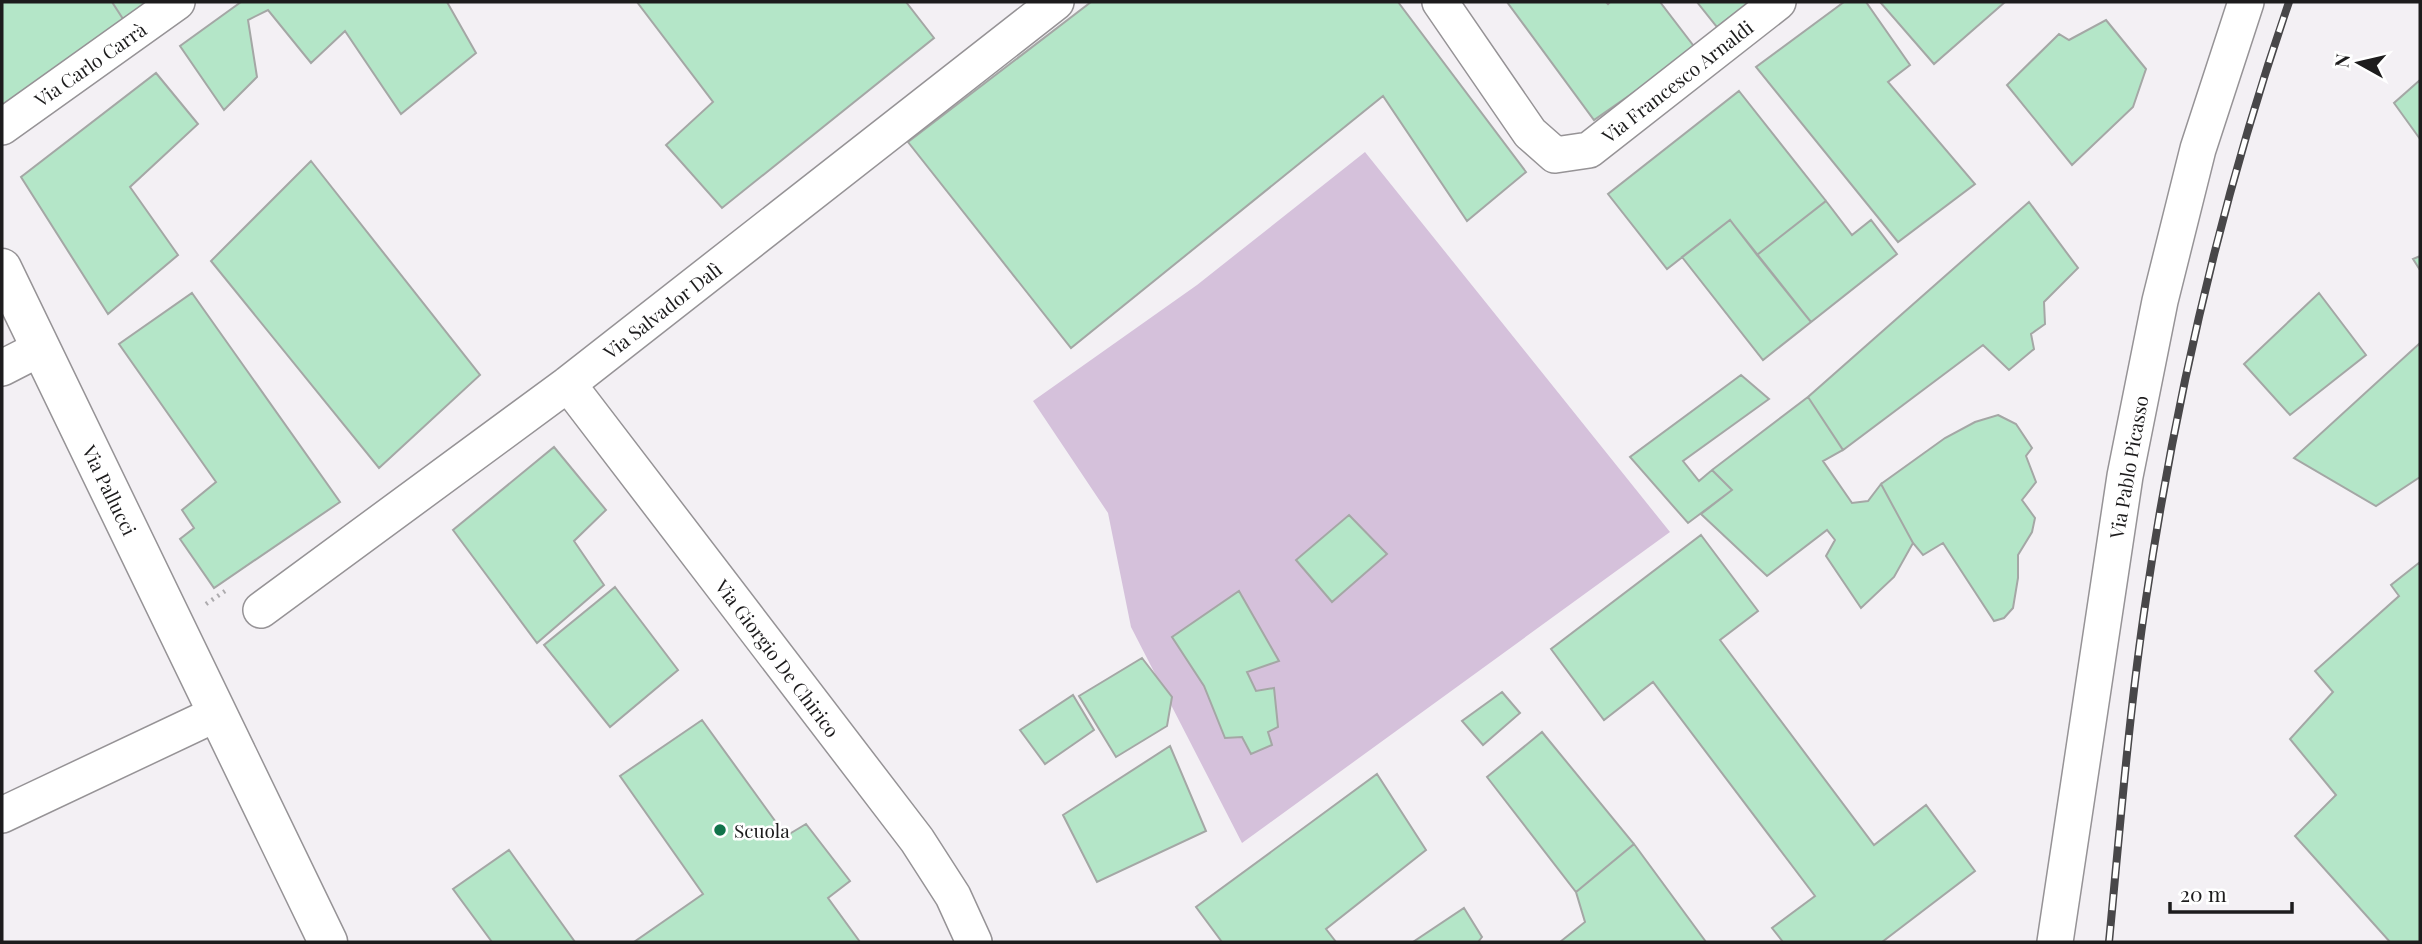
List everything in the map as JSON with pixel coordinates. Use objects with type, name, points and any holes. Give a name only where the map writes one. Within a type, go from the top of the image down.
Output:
[{"type":"street","name":"Via Carlo Carrà","points":[[2,127],[177,2]]},
{"type":"street","name":"Via Salvador Dalì","points":[[261,610],[568,384],[1056,2]]},
{"type":"street","name":"Via Francesco Arnaldi","points":[[1440,2],[1530,133],[1555,155],[1589,150],[1778,2]]},
{"type":"street","name":"Via Pablo Picasso","points":[[2055,942],[2125,476],[2160,302],[2198,149],[2246,2]]},
{"type":"street","name":"Via Pallucci","points":[[2,268],[328,942]]},
{"type":"street","points":[[2,368],[41,348]]},
{"type":"street","name":"Via Giorgio De Chirico","points":[[568,384],[917,840],[953,896],[974,942]]},
{"type":"street","points":[[2,815],[218,713]]},
{"type":"path","points":[[203,607],[233,586]]},
{"type":"shaded area","points":[[1365,152],[1670,532],[1242,843],[1131,627],[1108,513],[1033,401],[1197,285]]},
{"type":"building","points":[[2,2],[112,2],[125,22],[2,108]]},
{"type":"building","points":[[112,2],[149,2],[125,22]]},
{"type":"building","points":[[241,2],[447,2],[476,53],[401,114],[345,31],[311,63],[268,10],[248,20],[257,77],[224,110],[180,46]]},
{"type":"building","points":[[637,2],[906,2],[934,38],[722,208],[666,145],[713,102]]},
{"type":"building","points":[[1091,2],[1398,2],[1526,172],[1467,221],[1383,96],[1071,348],[908,142]]},
{"type":"building","points":[[1507,2],[1660,2],[1696,49],[1594,120]]},
{"type":"building","points":[[1697,2],[1749,2],[1717,27]]},
{"type":"building","points":[[1844,2],[1866,2],[1910,65],[1888,82],[1975,184],[1898,242],[1756,67]]},
{"type":"building","points":[[1880,2],[2005,2],[1934,64]]},
{"type":"building","points":[[2106,20],[2146,69],[2133,107],[2072,165],[2007,85],[2059,34],[2069,40]]},
{"type":"building","points":[[156,73],[198,124],[130,187],[178,255],[108,314],[21,177]]},
{"type":"building","points":[[2420,80],[2420,139],[2394,103]]},
{"type":"building","points":[[1739,91],[1826,201],[1757,255],[1730,220],[1667,269],[1608,194]]},
{"type":"building","points":[[311,161],[480,375],[379,468],[211,261]]},
{"type":"building","points":[[1826,201],[1852,235],[1871,220],[1897,254],[1811,322],[1757,255]]},
{"type":"building","points":[[2029,202],[2078,268],[2044,302],[2045,324],[2031,334],[2034,349],[2009,370],[1983,345],[1843,450],[1808,397]]},
{"type":"building","points":[[1730,220],[1811,322],[1763,360],[1682,257]]},
{"type":"building","points":[[2420,256],[2420,270],[2413,259]]},
{"type":"building","points":[[192,293],[340,502],[214,588],[180,539],[194,528],[182,510],[216,482],[119,344]]},
{"type":"building","points":[[2319,293],[2366,355],[2290,415],[2244,364]]},
{"type":"building","points":[[2420,343],[2420,477],[2376,506],[2294,458]]},
{"type":"building","points":[[1741,375],[1769,399],[1683,461],[1699,481],[1712,470],[1732,490],[1688,523],[1630,457]]},
{"type":"building","points":[[1808,397],[1843,450],[1823,461],[1852,503],[1868,501],[1881,484],[1913,543],[1894,577],[1861,608],[1826,556],[1835,540],[1827,530],[1767,576],[1701,514],[1732,490],[1712,470]]},
{"type":"building","points":[[1998,415],[2016,424],[2032,448],[2026,456],[2036,482],[2022,500],[2035,518],[2032,532],[2018,555],[2018,578],[2013,608],[2004,618],[1994,621],[1943,543],[1923,555],[1913,543],[1881,484],[1945,438],[1975,422]]},
{"type":"building","points":[[554,447],[606,510],[574,541],[604,585],[537,643],[453,530]]},
{"type":"building","points":[[1349,515],[1387,554],[1332,602],[1296,560]]},
{"type":"building","points":[[1701,535],[1758,611],[1720,640],[1874,845],[1926,805],[1975,871],[1882,942],[1783,942],[1772,928],[1815,896],[1653,682],[1604,720],[1551,649]]},
{"type":"building","points":[[2420,562],[2420,942],[2390,942],[2295,836],[2336,795],[2290,739],[2333,692],[2315,671],[2399,596],[2391,585]]},
{"type":"building","points":[[615,587],[678,670],[610,727],[544,645]]},
{"type":"building","points":[[1239,591],[1279,661],[1247,672],[1256,691],[1274,688],[1278,727],[1268,732],[1272,745],[1251,754],[1242,737],[1225,738],[1204,686],[1172,637]]},
{"type":"building","points":[[1142,658],[1172,697],[1167,726],[1116,757],[1079,696]]},
{"type":"building","points":[[1502,692],[1520,713],[1483,745],[1462,721]]},
{"type":"building","points":[[1073,695],[1094,730],[1045,764],[1020,730]]},
{"type":"building","name":"Scuola","points":[[702,720],[786,836],[806,824],[850,881],[828,898],[860,942],[634,942],[703,894],[620,776]]},
{"type":"building","points":[[1542,732],[1634,844],[1576,892],[1487,777]]},
{"type":"building","points":[[1170,746],[1206,831],[1097,882],[1063,815]]},
{"type":"building","points":[[1377,774],[1426,850],[1326,929],[1336,942],[1222,942],[1196,907]]},
{"type":"building","points":[[1634,844],[1706,942],[1560,942],[1585,922],[1576,892]]},
{"type":"building","points":[[509,850],[575,942],[492,942],[453,889]]},
{"type":"building","points":[[1464,908],[1482,937],[1478,942],[1413,942]]},
{"type":"railway","points":[[2109,942],[2140,642],[2172,447],[2222,223],[2289,2]]},
{"type":"place","name":"Scuola","points":[[720,830]]}]
